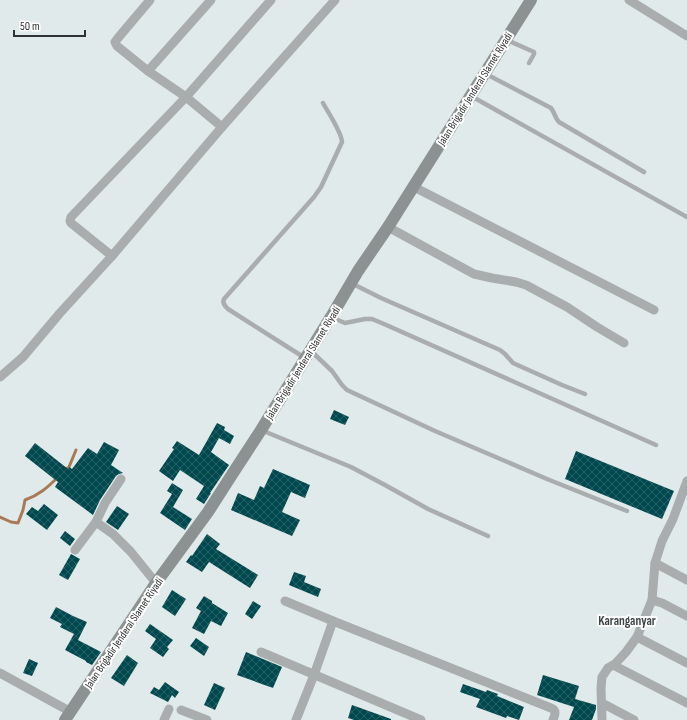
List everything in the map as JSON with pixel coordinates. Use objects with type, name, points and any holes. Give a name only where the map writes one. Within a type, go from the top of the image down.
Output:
[{"type":"main road","name":"Jalan Brigadir Jenderal Slamet Riyadi","points":[[68,716],[156,583],[208,512],[261,430],[358,271],[414,187],[531,0]]},
{"type":"street","points":[[150,0],[115,42],[117,46],[148,71],[186,97],[222,127]]},
{"type":"street","points":[[148,71],[211,0]]},
{"type":"street","points":[[112,256],[71,224],[71,217],[186,97],[270,0]]},
{"type":"street","points":[[0,377],[23,357],[334,0]]},
{"type":"street","points":[[629,0],[687,36]]},
{"type":"street","points":[[414,187],[654,310]]},
{"type":"street","points":[[388,227],[474,274],[516,282],[533,288],[567,307],[624,343]]},
{"type":"street","points":[[75,550],[96,522],[105,503],[121,479]]},
{"type":"street","points":[[602,720],[602,677],[608,668],[615,664],[626,652],[637,637],[652,600],[655,563],[662,541],[685,493],[687,480]]},
{"type":"street","points":[[96,522],[113,534],[131,552],[156,583]]},
{"type":"street","points":[[655,563],[687,580]]},
{"type":"street","points":[[652,600],[662,603],[687,616]]},
{"type":"street","points":[[285,601],[553,708],[555,710],[553,720]]},
{"type":"street","points":[[296,720],[333,621]]},
{"type":"street","points":[[637,637],[687,662]]},
{"type":"street","points":[[261,652],[421,720]]},
{"type":"street","points":[[615,664],[617,667],[687,703]]},
{"type":"street","points":[[0,673],[68,716]]},
{"type":"street","points":[[602,703],[634,720]]},
{"type":"street","points":[[164,720],[169,709]]},
{"type":"street","points":[[181,710],[202,719]]},
{"type":"lane","points":[[506,39],[534,52],[529,64]]},
{"type":"lane","points":[[484,73],[551,108],[555,118],[559,122],[644,172]]},
{"type":"lane","points":[[471,96],[687,217]]},
{"type":"lane","points":[[323,103],[339,131],[342,142],[321,187],[314,197],[224,299],[223,301],[228,309],[308,354],[332,371],[342,386],[347,390],[435,431],[627,511]]},
{"type":"lane","points":[[351,283],[388,301],[500,350],[513,363],[584,394]]},
{"type":"lane","points":[[331,317],[346,323],[372,319],[656,445]]},
{"type":"lane","points":[[261,430],[351,467],[428,509],[488,536]]},
{"type":"building","points":[[334,410],[349,417],[345,425],[330,419]]},
{"type":"building","points":[[217,423],[225,427],[224,430],[234,436],[230,444],[219,438],[211,452],[229,465],[204,504],[196,499],[204,486],[180,470],[173,481],[159,471],[174,449],[172,448],[177,441],[199,455]]},
{"type":"building","points":[[104,442],[119,450],[111,465],[123,473],[116,476],[100,500],[93,515],[55,487],[58,482],[25,456],[35,443],[68,469],[69,467],[72,469],[88,448],[97,454]]},
{"type":"building","points":[[576,451],[674,491],[662,519],[565,479]]},
{"type":"building","points":[[273,469],[310,485],[305,498],[291,492],[282,512],[300,520],[292,536],[231,510],[238,493],[254,500],[260,486],[264,488]]},
{"type":"building","points":[[172,483],[183,490],[173,507],[192,519],[185,530],[160,513],[172,494],[167,491]]},
{"type":"building","points":[[44,504],[58,515],[47,530],[26,514],[32,507],[38,511]]},
{"type":"building","points":[[117,506],[129,514],[118,530],[106,522]]},
{"type":"building","points":[[65,531],[75,539],[70,546],[60,538]]},
{"type":"building","points":[[207,534],[220,544],[216,549],[258,575],[250,588],[209,562],[202,572],[186,562]]},
{"type":"building","points":[[71,554],[80,559],[68,580],[59,575]]},
{"type":"building","points":[[294,572],[306,576],[304,582],[321,589],[318,597],[289,585]]},
{"type":"building","points":[[172,590],[186,599],[175,616],[162,607]]},
{"type":"building","points":[[204,596],[228,613],[221,626],[211,621],[204,634],[192,628],[201,611],[196,608]]},
{"type":"building","points":[[253,601],[261,606],[252,619],[245,614]]},
{"type":"building","points":[[56,607],[87,622],[78,640],[101,652],[92,665],[65,650],[74,634],[60,627],[62,624],[50,618]]},
{"type":"building","points":[[150,624],[173,640],[167,647],[169,649],[163,657],[150,648],[156,639],[145,631]]},
{"type":"building","points":[[196,638],[209,647],[204,656],[190,646]]},
{"type":"building","points":[[246,652],[282,667],[273,688],[237,675]]},
{"type":"building","points":[[127,655],[138,663],[124,686],[111,678]]},
{"type":"building","points":[[29,659],[38,663],[32,676],[23,673]]},
{"type":"building","points":[[543,675],[579,686],[575,699],[596,705],[592,720],[569,720],[574,707],[537,695]]},
{"type":"building","points":[[165,682],[179,692],[175,698],[172,695],[168,702],[150,693],[154,687],[159,690]]},
{"type":"building","points":[[214,683],[225,688],[215,710],[204,705]]},
{"type":"building","points":[[463,684],[486,692],[487,690],[498,694],[497,696],[524,707],[519,720],[507,716],[506,718],[476,707],[480,699],[460,692]]},
{"type":"building","points":[[352,705],[391,720],[354,720],[348,718]]},
{"type":"waterway","points":[[65,470],[69,467],[76,450]]},
{"type":"waterway","points":[[0,517],[11,522],[18,523],[25,500],[43,491],[58,477]]},
{"type":"district","name":"Karanganyar","points":[[627,621]]}]
